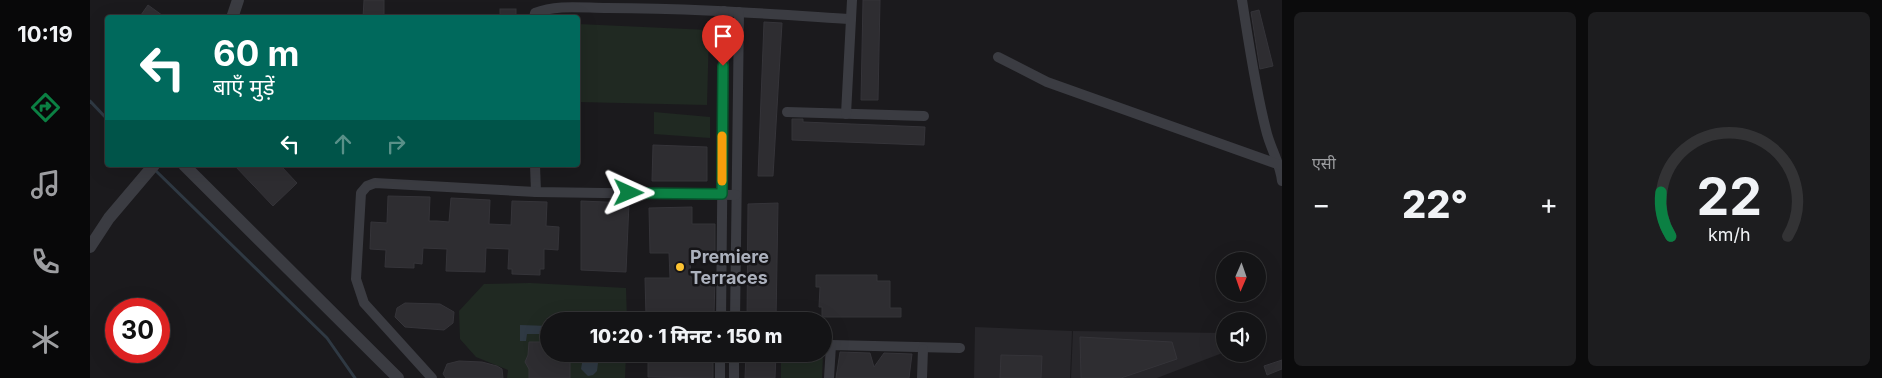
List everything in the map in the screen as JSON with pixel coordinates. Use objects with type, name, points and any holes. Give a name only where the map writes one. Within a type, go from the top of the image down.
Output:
[{"type":"street","points":[[233,15],[238,0]]},
{"type":"street","points":[[846,114],[852,0]]},
{"type":"street","points":[[1242,0],[1254,82],[1266,133],[1280,165],[1282,181]]},
{"type":"street","points":[[535,15],[535,13],[547,8],[724,11],[851,19]]},
{"type":"street","points":[[721,312],[724,11]]},
{"type":"street","points":[[735,312],[739,12]]},
{"type":"street","points":[[998,57],[1047,82],[1280,165]]},
{"type":"street","points":[[787,112],[924,116]]},
{"type":"street","points":[[186,167],[398,378]]},
{"type":"street","points":[[535,167],[536,192]]},
{"type":"street","points":[[90,247],[110,218],[151,168]]},
{"type":"street","points":[[432,378],[364,303],[356,279],[361,193],[367,186],[375,183],[536,192],[736,195]]},
{"type":"street","points":[[829,378],[831,345],[923,349],[960,348]]},
{"type":"street","points":[[922,378],[923,349]]},
{"type":"street","points":[[720,362],[720,378]]},
{"type":"street","points":[[734,362],[734,378]]},
{"type":"shaded area","points":[[580,24],[709,30],[707,105],[580,102]]},
{"type":"shaded area","points":[[654,112],[710,117],[710,138],[654,134]]},
{"type":"shaded area","points":[[530,283],[626,288],[627,312],[540,312],[540,362],[626,362],[625,378],[507,378],[508,370],[476,357],[460,339],[459,311],[484,284]]},
{"type":"shaded area","points":[[520,325],[540,326],[540,334],[527,334],[526,341],[520,341]]},
{"type":"shaded area","points":[[975,327],[1072,331],[1070,378],[974,378]]},
{"type":"shaded area","points":[[1073,331],[1216,333],[1216,355],[1157,378],[1071,378]]},
{"type":"shaded area","points":[[581,362],[597,362],[597,371],[593,375],[588,376],[581,369]]},
{"type":"shaded area","points":[[781,362],[823,362],[822,378],[781,378]]},
{"type":"building","points":[[364,0],[384,0],[384,15],[363,15]]},
{"type":"building","points":[[863,0],[880,0],[878,100],[861,100]]},
{"type":"building","points":[[148,5],[162,15],[141,15]]},
{"type":"building","points":[[500,9],[516,9],[516,15],[500,15]]},
{"type":"building","points":[[1259,10],[1273,66],[1260,69],[1251,12]]},
{"type":"building","points":[[764,22],[782,23],[773,176],[758,176]]},
{"type":"building","points":[[792,119],[803,119],[803,122],[925,127],[924,145],[792,140]]},
{"type":"building","points":[[653,145],[707,147],[707,181],[652,181]]},
{"type":"building","points":[[236,167],[282,167],[297,183],[273,206]]},
{"type":"building","points":[[388,196],[430,197],[429,221],[449,222],[451,198],[490,200],[489,224],[511,225],[512,201],[547,202],[546,226],[559,227],[558,250],[544,249],[544,269],[540,269],[540,275],[512,274],[512,269],[508,269],[509,249],[486,248],[485,272],[446,271],[447,249],[423,248],[422,264],[414,263],[414,268],[385,267],[386,250],[370,249],[371,222],[387,223]]},
{"type":"building","points":[[581,201],[629,203],[626,272],[581,270]]},
{"type":"building","points":[[778,203],[776,312],[747,312],[748,204]]},
{"type":"building","name":"Premiere Terraces","points":[[692,207],[692,224],[715,224],[715,256],[690,257],[691,278],[715,277],[714,312],[646,312],[645,278],[670,278],[669,253],[650,253],[649,208]]},
{"type":"building","points":[[816,275],[877,275],[877,281],[890,281],[890,308],[901,308],[901,317],[832,317],[832,312],[822,312],[822,307],[819,307],[820,287],[816,287]]},
{"type":"building","points":[[405,303],[440,304],[454,312],[453,323],[444,330],[405,327],[395,317],[397,308]]},
{"type":"building","points":[[1080,337],[1172,342],[1177,359],[1121,378],[1081,378]]},
{"type":"building","points":[[529,342],[540,342],[540,362],[570,362],[570,378],[529,378],[529,369],[525,362],[528,355]]},
{"type":"building","points":[[840,352],[870,353],[874,367],[884,353],[912,354],[909,378],[836,378]]},
{"type":"building","points":[[1001,355],[1042,356],[1041,378],[1000,378]]},
{"type":"building","points":[[1282,360],[1282,369],[1267,375],[1264,366]]},
{"type":"building","points":[[459,361],[482,362],[497,366],[502,369],[503,378],[446,378],[443,374],[447,364]]},
{"type":"building","points":[[648,362],[713,362],[713,378],[648,377]]},
{"type":"building","points":[[746,362],[776,362],[775,378],[745,378]]},
{"type":"waterway","points":[[90,101],[105,117]]},
{"type":"waterway","points":[[154,169],[327,338],[355,378]]},
{"type":"slow traffic","points":[[722,136],[722,181]]},
{"type":"place","name":"Premiere Terraces","points":[[680,267]]},
{"type":"route","points":[[629,193],[722,194],[723,66]]}]
